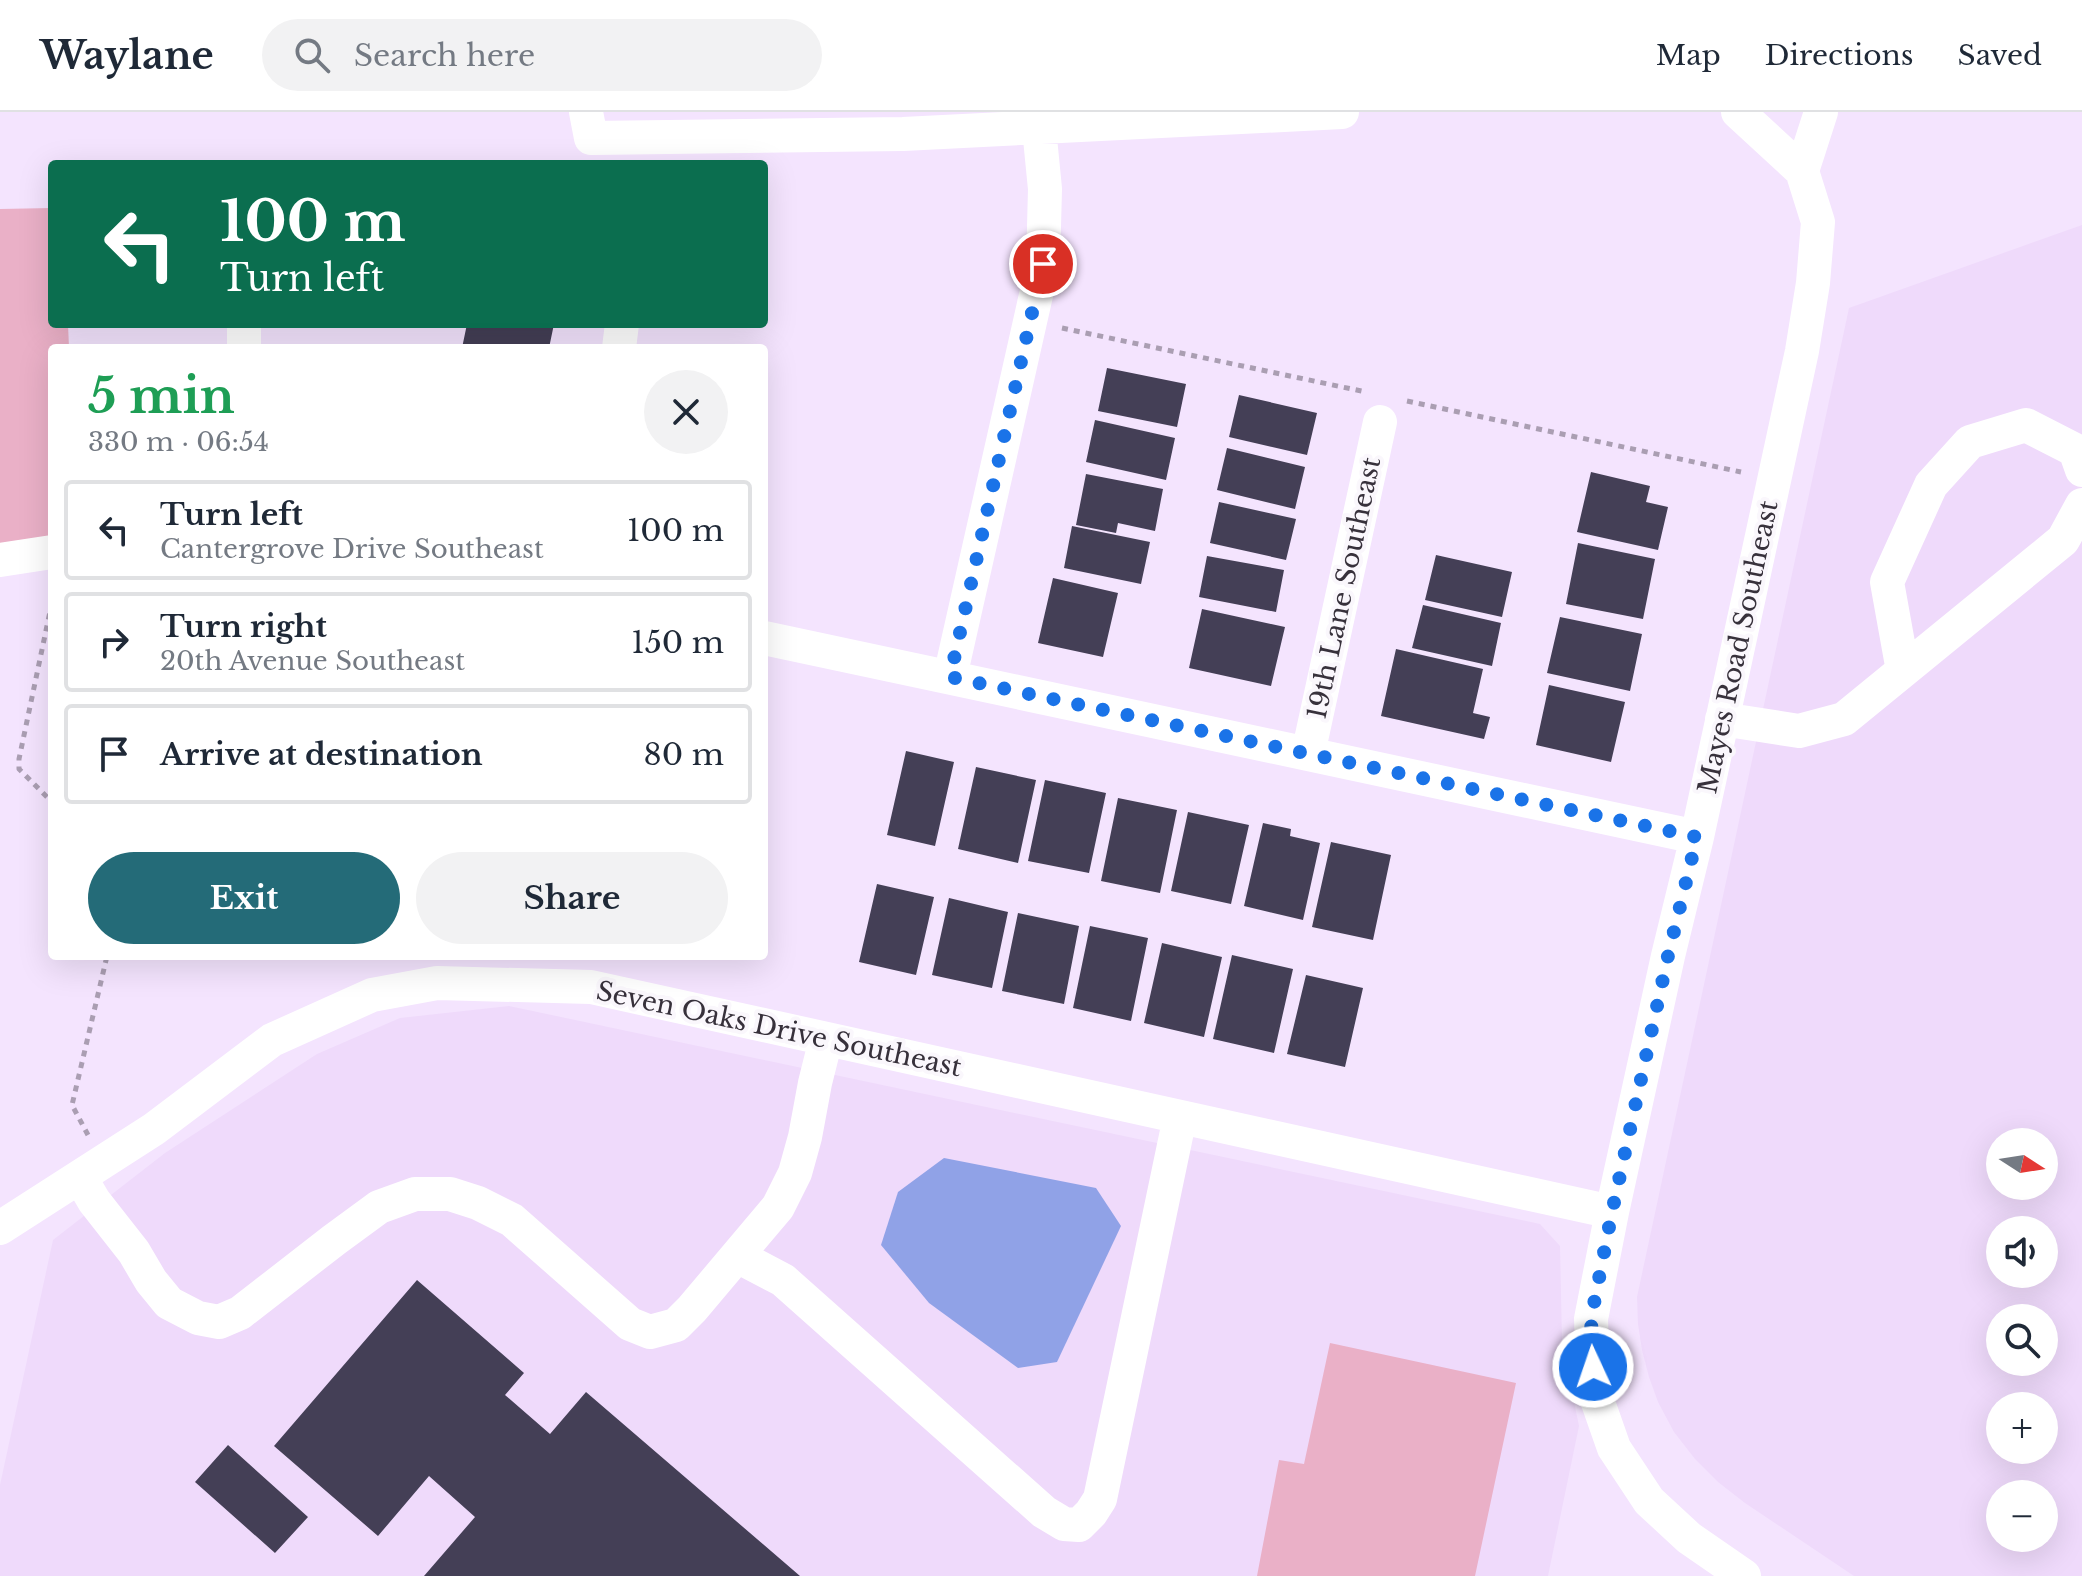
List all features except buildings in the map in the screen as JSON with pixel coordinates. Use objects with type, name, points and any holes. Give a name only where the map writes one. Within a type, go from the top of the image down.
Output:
[{"type":"street","points":[[591,138],[903,134],[1342,112]]},
{"type":"street","name":"Mayes Road Southeast","points":[[1738,112],[1802,171],[1818,222],[1813,283],[1802,351],[1591,1319],[1594,1391],[1614,1448],[1649,1501],[1689,1538],[1744,1576]]},
{"type":"street","points":[[1802,171],[1821,112]]},
{"type":"street","points":[[950,677],[1043,264],[1045,189],[1039,128]]},
{"type":"street","name":"19th Lane Southeast","points":[[1308,754],[1380,422]]},
{"type":"street","points":[[1903,671],[1887,582],[1931,485],[1970,442],[2026,425],[2075,450],[2082,470]]},
{"type":"street","points":[[1722,719],[1799,731],[1844,719],[2063,540],[2082,505]]},
{"type":"street","points":[[0,560],[48,553]]},
{"type":"street","points":[[768,639],[1697,837]]},
{"type":"street","name":"Seven Oaks Drive Southeast","points":[[0,1228],[154,1129],[272,1040],[372,995],[437,983],[479,970],[591,987],[1612,1212]]},
{"type":"street","points":[[91,1170],[94,1201],[134,1252],[151,1281],[169,1303],[198,1318],[219,1322],[240,1313],[379,1207],[415,1194],[450,1194],[478,1203],[512,1220],[630,1324],[650,1332],[676,1325],[778,1207],[795,1173],[826,1039]]},
{"type":"street","points":[[737,1256],[783,1280],[1044,1512],[1064,1524],[1079,1525],[1100,1499],[1180,1117]]},
{"type":"path","points":[[48,621],[19,759],[19,769],[48,798]]},
{"type":"path","points":[[91,1170],[72,1105],[106,960]]},
{"type":"shaded area","points":[[48,208],[48,328],[68,328],[69,344],[48,344],[48,540],[0,544],[0,209]]},
{"type":"shaded area","points":[[2082,225],[2082,1576],[1854,1576],[1718,1482],[1674,1432],[1649,1377],[1638,1324],[1637,1297],[1849,308]]},
{"type":"shaded area","points":[[509,1006],[1540,1224],[1560,1246],[1562,1342],[1579,1426],[1548,1576],[0,1576],[0,1485],[53,1240],[165,1153],[317,1054],[400,1018]]},
{"type":"shaded area","points":[[1330,1343],[1516,1383],[1475,1576],[1257,1576],[1279,1460],[1304,1464]]},
{"type":"water","points":[[944,1158],[1096,1188],[1121,1226],[1057,1362],[1018,1368],[929,1303],[881,1245],[898,1192]]},
{"type":"route","points":[[1043,264],[950,677],[1697,837],[1668,956],[1591,1319],[1593,1367]]}]
